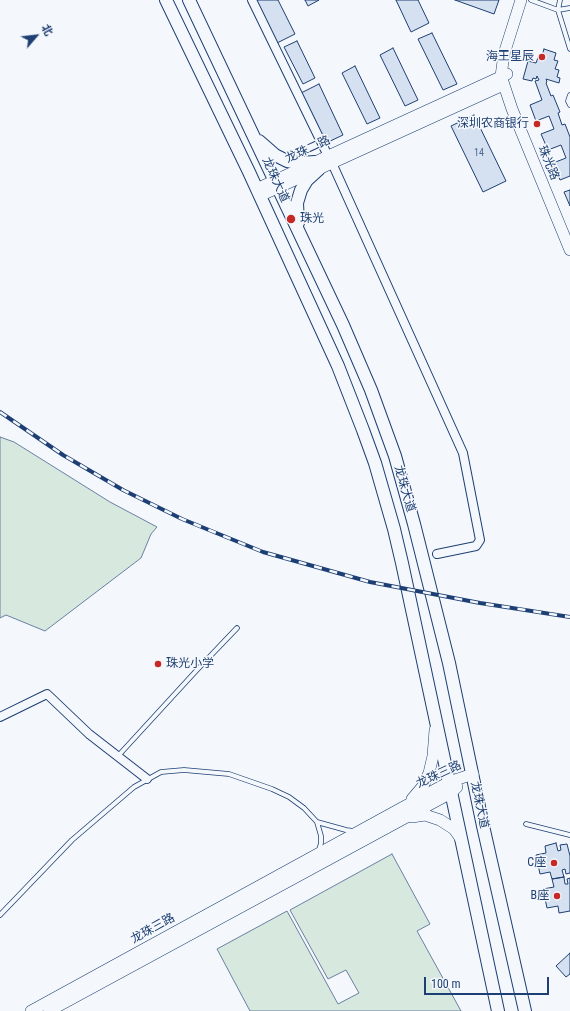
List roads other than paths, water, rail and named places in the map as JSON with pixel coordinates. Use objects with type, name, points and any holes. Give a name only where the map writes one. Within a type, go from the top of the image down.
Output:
[{"type":"main road","name":"龙珠大道","points":[[166,0],[258,192],[338,366],[364,430],[375,463],[400,556],[498,1011]]},
{"type":"main road","name":"龙珠大道","points":[[188,0],[358,357],[374,396],[395,456],[414,524],[449,663],[525,1011]]},
{"type":"main road","name":"珠光路","points":[[520,0],[504,54],[504,78],[512,109],[570,250]]},
{"type":"main road","name":"珠光路","points":[[504,78],[527,0]]},
{"type":"main road","name":"龙珠二路","points":[[258,192],[266,193],[276,184],[504,78]]},
{"type":"main road","points":[[252,132],[262,146],[275,155],[287,161],[317,165],[301,190],[297,203],[299,232]]},
{"type":"main road","points":[[401,814],[423,786],[429,774],[434,750],[436,721]]},
{"type":"main road","name":"龙珠三路","points":[[49,1011],[473,774]]},
{"type":"main road","points":[[401,814],[433,817],[451,826],[461,840]]},
{"type":"main road","name":"龙珠三路","points":[[31,1011],[360,831],[401,814]]},
{"type":"street","points":[[252,0],[330,160],[463,453],[480,540],[476,546],[437,554]]},
{"type":"street","points":[[0,717],[47,694],[89,734],[147,779]]},
{"type":"lane","points":[[531,0],[558,10],[570,8]]},
{"type":"lane","points":[[560,0],[558,10],[570,49]]},
{"type":"lane","points":[[570,95],[568,101],[570,105]]},
{"type":"lane","points":[[118,756],[237,628]]},
{"type":"lane","points":[[0,915],[72,840],[134,787],[161,772],[184,770],[229,774],[272,789],[289,797],[304,808],[317,822],[320,829],[321,843],[316,855]]},
{"type":"lane","points":[[317,822],[346,830],[360,831]]},
{"type":"lane","points":[[526,824],[570,834]]},
{"type":"railway","points":[[0,412],[63,455],[123,490],[182,519],[263,552],[370,582],[480,603],[570,617]]},
{"type":"place","name":"海王星辰","points":[[542,57]]},
{"type":"place","name":"深圳农商银行","points":[[537,124]]},
{"type":"place","name":"珠光","points":[[291,219]]},
{"type":"place","name":"珠光小学","points":[[158,664]]},
{"type":"place","name":"C座","points":[[554,863]]},
{"type":"place","name":"B座","points":[[557,896]]}]
